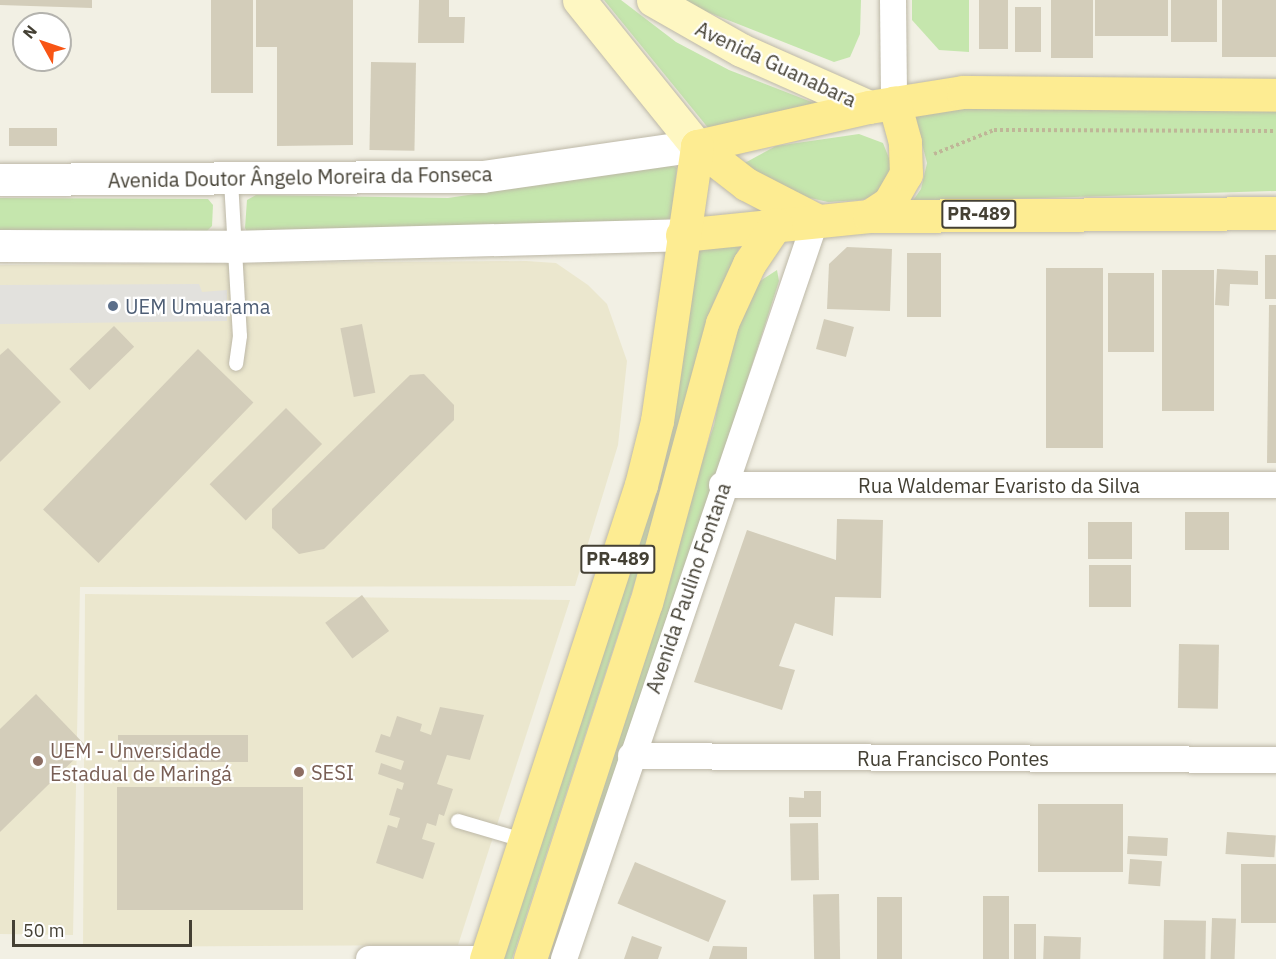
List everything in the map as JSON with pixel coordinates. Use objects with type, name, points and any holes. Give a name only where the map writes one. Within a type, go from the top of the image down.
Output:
[{"type":"main road","points":[[579,0],[697,146],[724,168],[778,203],[816,219]]},
{"type":"main road","name":"Avenida Guanabara","points":[[653,0],[741,50],[882,104]]},
{"type":"main road","name":"Avenida Doutor Ângelo Moreira da Fonseca","points":[[697,146],[882,104],[1011,89],[1276,95]]},
{"type":"main road","points":[[869,216],[901,190],[908,162],[882,104]]},
{"type":"main road","points":[[683,228],[724,168],[757,132]]},
{"type":"main road","name":"PR-489","points":[[486,959],[641,485],[657,421],[683,228],[697,146]]},
{"type":"main road","name":"PR-489","points":[[683,228],[776,224],[869,216],[1276,213]]},
{"type":"main road","name":"PR-489","points":[[530,959],[646,603],[722,323],[749,264],[776,224]]},
{"type":"street","points":[[882,104],[893,0]]},
{"type":"street","name":"Avenida Doutor Ângelo Moreira da Fonseca","points":[[0,180],[231,181],[483,177],[697,146]]},
{"type":"street","name":"Avenida Paulino Fontana","points":[[564,959],[722,485],[816,219]]},
{"type":"street","points":[[0,246],[231,247],[683,228]]},
{"type":"street","name":"Rua Waldemar Evaristo da Silva","points":[[722,485],[1276,485]]},
{"type":"street","name":"Rua Francisco Pontes","points":[[631,756],[1276,760]]},
{"type":"street","points":[[369,959],[486,959]]},
{"type":"lane","points":[[231,181],[231,247],[240,336],[236,364]]},
{"type":"lane","points":[[458,821],[526,841]]},
{"type":"path","points":[[908,162],[994,130],[1276,131]]},
{"type":"shaded area","name":"UEM - Unversidade Estadual de Maringá","points":[[526,261],[556,263],[588,285],[607,304],[627,361],[618,445],[575,586],[80,587],[73,935],[0,934],[0,265]]},
{"type":"shaded area","name":"UEM Umuarama","points":[[199,284],[202,292],[227,290],[227,321],[0,324],[0,285]]},
{"type":"shaded area","name":"SESI","points":[[85,594],[570,600],[458,945],[83,947]]},
{"type":"green space","points":[[604,0],[621,0],[676,42],[729,70],[827,108],[709,129]]},
{"type":"green space","points":[[677,0],[861,0],[860,34],[850,57],[834,62]]},
{"type":"green space","points":[[912,0],[969,0],[969,52],[939,50],[912,20]]},
{"type":"green space","points":[[990,107],[1276,111],[1276,191],[912,202],[921,189],[927,163],[920,136],[902,114]]},
{"type":"green space","points":[[859,134],[883,143],[894,171],[873,197],[828,202],[792,194],[741,165],[776,146]]},
{"type":"green space","points":[[672,165],[677,168],[671,218],[664,221],[248,233],[245,228],[247,200],[256,195],[448,198]]},
{"type":"green space","points":[[0,198],[208,199],[213,205],[212,226],[207,231],[0,231]]},
{"type":"green space","points":[[743,240],[713,304],[682,438],[512,959],[494,959],[694,246]]},
{"type":"green space","points":[[777,270],[779,281],[694,546],[552,959],[535,959],[714,425],[732,334],[757,283]]},
{"type":"building","points":[[0,0],[92,0],[92,8],[0,5]]},
{"type":"building","points":[[211,0],[253,0],[253,93],[211,93]]},
{"type":"building","points":[[256,0],[353,0],[353,145],[277,146],[277,47],[256,47]]},
{"type":"building","points":[[419,0],[449,0],[449,17],[465,17],[464,43],[418,43]]},
{"type":"building","points":[[979,0],[1008,0],[1008,49],[979,49]]},
{"type":"building","points":[[1051,0],[1093,0],[1093,58],[1051,58]]},
{"type":"building","points":[[1095,0],[1168,0],[1168,36],[1095,36]]},
{"type":"building","points":[[1171,0],[1217,0],[1217,42],[1171,42]]},
{"type":"building","points":[[1222,0],[1276,0],[1276,57],[1222,57]]},
{"type":"building","points":[[1015,7],[1041,7],[1041,52],[1015,52]]},
{"type":"building","points":[[371,62],[416,63],[414,151],[369,150]]},
{"type":"building","points":[[9,128],[57,128],[57,146],[9,146]]},
{"type":"building","points":[[847,247],[892,249],[890,311],[827,309],[829,264]]},
{"type":"building","points":[[907,253],[941,253],[941,317],[907,317]]},
{"type":"building","points":[[1265,255],[1276,255],[1276,299],[1265,299]]},
{"type":"building","points":[[1046,268],[1103,268],[1103,448],[1046,448]]},
{"type":"building","points":[[1217,269],[1258,271],[1258,285],[1230,284],[1229,306],[1215,305]]},
{"type":"building","points":[[1162,270],[1214,270],[1214,411],[1162,411]]},
{"type":"building","points":[[1108,273],[1154,273],[1154,352],[1108,352]]},
{"type":"building","points":[[1269,305],[1276,305],[1276,463],[1267,463]]},
{"type":"building","points":[[824,319],[854,327],[846,357],[816,349]]},
{"type":"building","points":[[362,324],[375,393],[354,397],[340,328]]},
{"type":"building","points":[[114,326],[134,347],[90,390],[69,369]]},
{"type":"building","points":[[8,348],[61,402],[0,462],[0,355]]},
{"type":"building","points":[[198,349],[253,402],[98,563],[43,509]]},
{"type":"building","points":[[424,374],[454,405],[454,420],[324,549],[299,554],[272,528],[272,509],[410,375]]},
{"type":"building","points":[[286,408],[322,444],[246,520],[210,484]]},
{"type":"building","points":[[1185,512],[1229,512],[1229,550],[1185,550]]},
{"type":"building","points":[[837,519],[883,520],[881,598],[835,597],[833,636],[795,623],[779,666],[795,670],[782,710],[694,682],[747,530],[836,560]]},
{"type":"building","points":[[1088,522],[1132,522],[1132,559],[1088,559]]},
{"type":"building","points":[[1089,565],[1131,565],[1131,607],[1089,607]]},
{"type":"building","points":[[362,595],[389,631],[352,659],[325,623]]},
{"type":"building","points":[[1179,644],[1219,645],[1218,709],[1178,708]]},
{"type":"building","points":[[36,694],[87,747],[0,832],[0,729]]},
{"type":"building","points":[[440,707],[484,715],[470,760],[447,755],[437,784],[453,789],[444,816],[439,814],[436,826],[427,823],[422,839],[435,843],[423,879],[376,863],[388,825],[397,828],[400,818],[389,815],[397,788],[402,790],[404,783],[378,774],[381,763],[401,770],[404,761],[375,752],[381,734],[390,737],[397,716],[422,724],[420,731],[431,735]]},
{"type":"building","points":[[118,735],[248,735],[248,762],[118,762]]},
{"type":"building","points":[[117,787],[303,787],[303,910],[117,910]]},
{"type":"building","points":[[804,791],[821,791],[821,817],[789,817],[789,797],[804,798]]},
{"type":"building","points":[[1038,804],[1123,804],[1123,872],[1038,872]]},
{"type":"building","points":[[790,823],[818,823],[819,880],[791,880]]},
{"type":"building","points":[[1227,832],[1276,835],[1274,857],[1225,854]]},
{"type":"building","points":[[1128,836],[1168,838],[1167,856],[1127,854]]},
{"type":"building","points":[[1130,859],[1162,861],[1160,886],[1128,884]]},
{"type":"building","points":[[635,862],[726,901],[709,942],[617,903]]},
{"type":"building","points":[[1241,864],[1276,864],[1276,923],[1241,923]]},
{"type":"building","points":[[813,894],[839,894],[840,959],[814,959]]},
{"type":"building","points":[[983,896],[1009,896],[1009,959],[983,959]]},
{"type":"building","points":[[877,897],[902,897],[902,959],[877,959]]},
{"type":"building","points":[[1212,918],[1236,919],[1235,959],[1211,959]]},
{"type":"building","points":[[1164,920],[1206,921],[1205,959],[1163,959]]},
{"type":"building","points":[[1014,924],[1036,924],[1036,959],[1014,959]]},
{"type":"building","points":[[632,936],[662,947],[658,959],[624,959]]},
{"type":"building","points":[[1044,936],[1081,937],[1080,959],[1043,959]]},
{"type":"building","points":[[713,946],[747,947],[747,959],[709,959]]},
{"type":"place","name":"UEM Umuarama","points":[[113,306]]},
{"type":"place","name":"UEM - Unversidade Estadual de Maringá","points":[[38,761]]},
{"type":"place","name":"SESI","points":[[299,772]]}]
